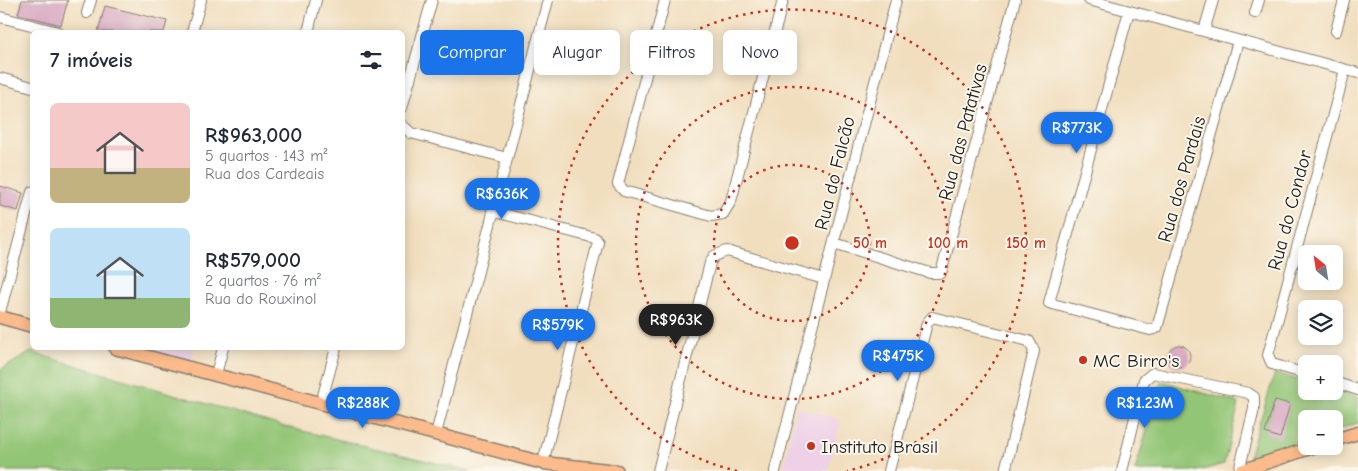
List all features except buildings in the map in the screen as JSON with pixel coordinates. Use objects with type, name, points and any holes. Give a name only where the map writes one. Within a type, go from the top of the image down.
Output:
[{"type":"main road","points":[[0,317],[30,325]]},
{"type":"main road","points":[[123,350],[543,463],[618,471]]},
{"type":"main road","points":[[1343,437],[1358,433]]},
{"type":"main road","points":[[1240,471],[1298,452]]},
{"type":"street","points":[[87,13],[91,0]]},
{"type":"street","points":[[193,30],[201,0]]},
{"type":"street","points":[[308,30],[316,0]]},
{"type":"street","points":[[405,97],[432,0]]},
{"type":"street","points":[[436,434],[548,0]]},
{"type":"street","points":[[665,0],[618,184],[624,191],[711,216],[723,214],[731,201],[783,0]]},
{"type":"street","name":"Rua do Falcão","points":[[775,471],[896,0]]},
{"type":"street","name":"Rua das Patativas","points":[[834,243],[930,273],[941,273],[1015,0]]},
{"type":"street","points":[[1089,0],[1113,3],[1130,11],[1358,73]]},
{"type":"street","points":[[1204,31],[1213,0]]},
{"type":"street","points":[[1255,13],[1259,0]]},
{"type":"street","points":[[1336,31],[1344,0]]},
{"type":"street","name":"Rua dos Pardais","points":[[1130,11],[1049,303],[1067,308],[1150,330],[1157,327],[1238,41]]},
{"type":"street","points":[[0,17],[30,29]]},
{"type":"street","name":"Rua do Condor","points":[[1298,372],[1272,364],[1268,360],[1268,355],[1345,70]]},
{"type":"street","points":[[0,78],[30,86]]},
{"type":"street","points":[[405,128],[411,133],[507,158]]},
{"type":"street","points":[[0,312],[30,200]]},
{"type":"street","points":[[492,211],[595,238],[597,245],[543,463]]},
{"type":"street","points":[[658,471],[710,263],[714,256],[727,251],[824,279]]},
{"type":"street","points":[[888,471],[927,323],[932,317],[1029,341],[1034,350],[1005,471]]},
{"type":"street","points":[[216,374],[222,350]]},
{"type":"street","points":[[321,403],[335,350]]},
{"type":"street","points":[[1122,471],[1144,380],[1153,373],[1248,393],[1254,397],[1255,403],[1240,471]]},
{"type":"street","points":[[1343,385],[1358,390]]},
{"type":"shaded area","points":[[142,350],[194,350],[191,363]]},
{"type":"shaded area","name":"Instituto Brasil","points":[[796,407],[841,420],[828,471],[783,471]]},
{"type":"green space","points":[[31,352],[282,426],[470,471],[0,471],[0,370]]},
{"type":"green space","points":[[1275,373],[1298,380],[1298,400],[1343,400],[1343,393],[1358,397],[1358,423],[1343,428],[1343,410],[1298,410],[1298,443],[1248,459]]},
{"type":"green space","points":[[1161,381],[1239,403],[1224,464],[1198,471],[1135,471]]},
{"type":"place","name":"MC Birro's","points":[[1083,360]]},
{"type":"place","name":"Instituto Brasil","points":[[811,446]]}]
